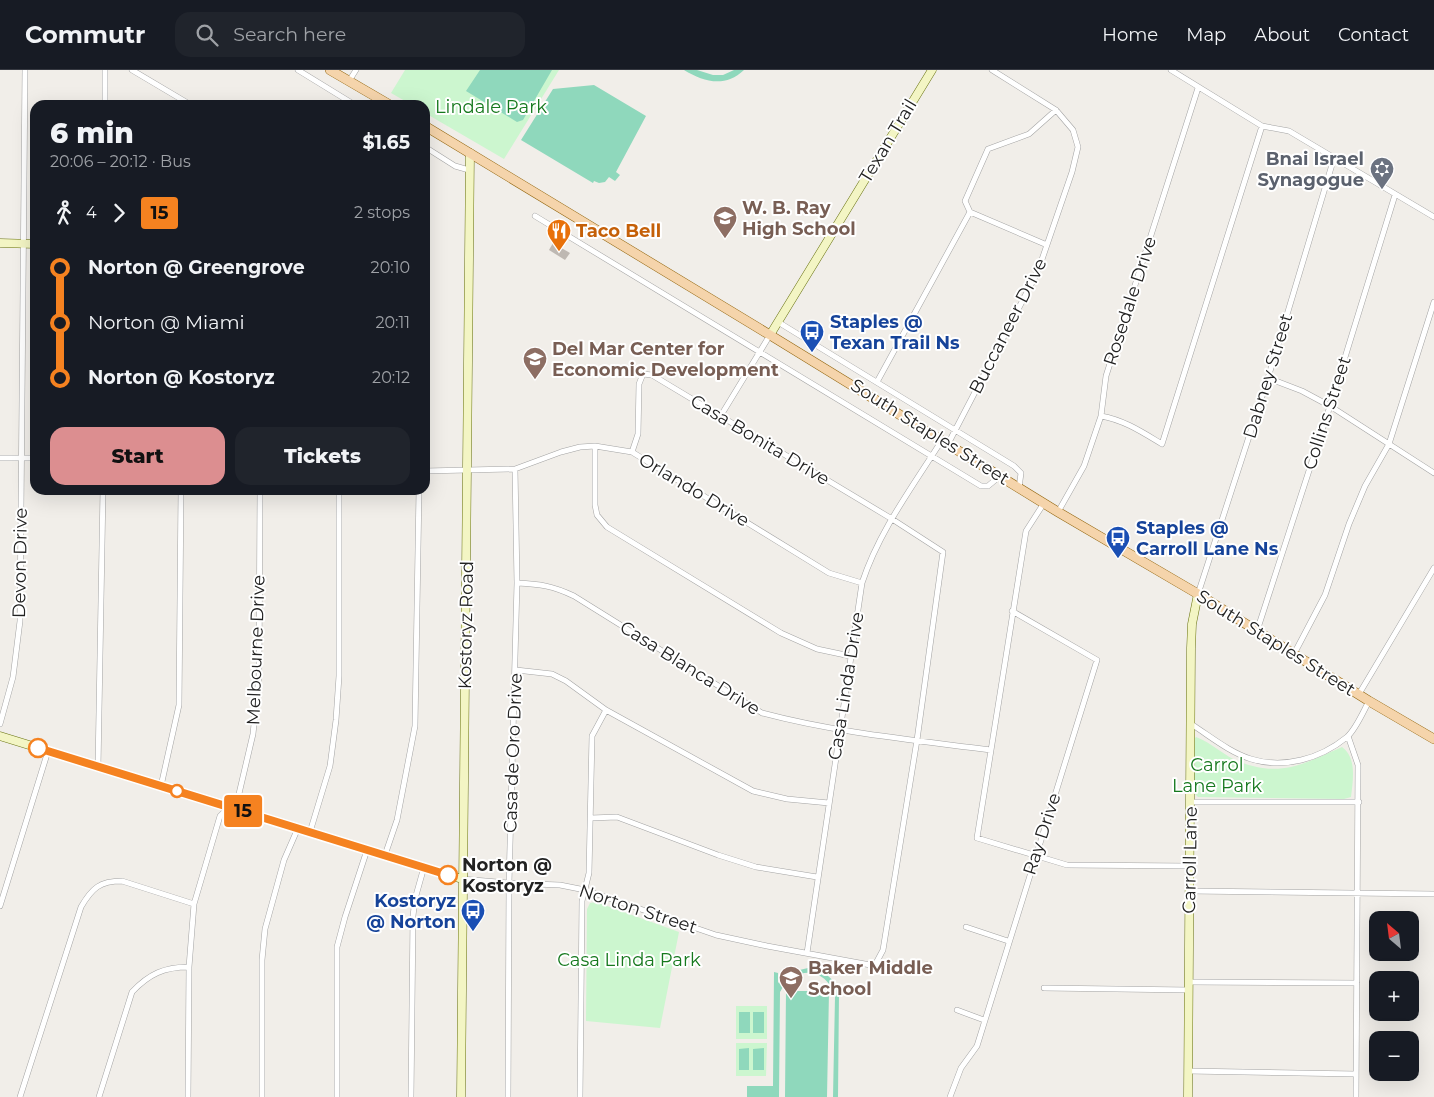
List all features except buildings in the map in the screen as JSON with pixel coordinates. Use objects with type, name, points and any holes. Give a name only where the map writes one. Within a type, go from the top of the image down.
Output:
[{"type":"main road","points":[[330,70],[381,100]]},
{"type":"main road","name":"South Staples Street","points":[[430,129],[770,334],[1058,512],[1198,594],[1369,702],[1433,737]]},
{"type":"street","name":"Devon Drive","points":[[0,724],[13,677],[20,622],[25,70]]},
{"type":"street","points":[[105,70],[105,100]]},
{"type":"street","points":[[132,70],[181,100]]},
{"type":"street","points":[[298,70],[347,100]]},
{"type":"street","points":[[349,82],[356,70]]},
{"type":"street","name":"Texan Trail","points":[[720,417],[932,70]]},
{"type":"street","name":"Buccaneer Drive","points":[[945,442],[955,430],[1038,271],[1072,172],[1078,147],[1073,130],[1056,110],[992,70]]},
{"type":"street","points":[[1171,70],[1262,126],[1290,130],[1434,217]]},
{"type":"street","name":"Rosedale Drive","points":[[1058,512],[1084,466],[1101,416],[1106,376],[1198,88]]},
{"type":"street","points":[[1047,244],[970,212],[965,201],[988,149],[1029,134],[1056,110]]},
{"type":"street","points":[[1101,416],[1115,418],[1162,444],[1262,126]]},
{"type":"street","points":[[430,151],[455,166],[470,170]]},
{"type":"street","name":"Kostoryz Road","points":[[461,1097],[470,153]]},
{"type":"street","name":"Dabney Street","points":[[1198,594],[1268,378],[1334,158]]},
{"type":"street","name":"Collins Street","points":[[1256,631],[1330,406],[1395,195]]},
{"type":"street","points":[[876,382],[970,212]]},
{"type":"street","points":[[535,216],[981,486],[988,486],[1000,476]]},
{"type":"street","points":[[0,243],[30,244]]},
{"type":"street","points":[[1294,654],[1325,595],[1349,524],[1365,486],[1389,444],[1434,302]]},
{"type":"street","points":[[778,322],[1014,466],[1021,474],[1019,488]]},
{"type":"street","name":"Casa Bonita Drive","points":[[632,452],[638,434],[639,384],[643,374],[652,375],[943,552],[917,740]]},
{"type":"street","points":[[1268,378],[1302,391],[1330,406],[1434,473]]},
{"type":"street","name":"Casa Linda Drive","points":[[807,952],[862,583],[869,561],[892,520],[932,456],[945,442]]},
{"type":"street","points":[[595,446],[594,505],[597,515],[607,527],[781,634],[817,648],[850,656]]},
{"type":"street","name":"Orlando Drive","points":[[430,472],[515,468],[560,452],[595,446],[632,452],[829,573],[862,583]]},
{"type":"street","points":[[0,458],[30,458]]},
{"type":"street","name":"Casa de Oro Drive","points":[[508,1097],[509,883],[517,583],[515,468]]},
{"type":"street","points":[[98,766],[103,495]]},
{"type":"street","points":[[161,786],[179,706],[181,495]]},
{"type":"street","name":"Melbourne Drive","points":[[188,1097],[189,967],[194,904],[220,816],[238,798],[253,734],[259,675],[260,495]]},
{"type":"street","points":[[310,832],[330,766],[336,720],[339,676],[339,495]]},
{"type":"street","points":[[385,855],[397,820],[415,726],[419,495]]},
{"type":"street","points":[[1044,503],[1026,531],[977,838],[1067,865],[1189,866]]},
{"type":"street","points":[[1359,694],[1434,568]]},
{"type":"street","name":"Casa Blanca Drive","points":[[517,583],[557,587],[574,596],[762,713],[794,722],[839,730],[991,750]]},
{"type":"street","name":"Carroll Lane","points":[[1188,1097],[1189,866],[1192,802],[1191,648],[1192,624],[1198,594]]},
{"type":"street","name":"Ray Drive","points":[[950,1097],[961,1068],[977,1046],[1008,941],[1097,660],[1012,611]]},
{"type":"street","points":[[516,670],[552,674],[566,681],[606,710],[753,791],[788,799],[829,803]]},
{"type":"street","points":[[1191,724],[1228,748],[1250,758],[1272,764],[1294,762],[1320,755],[1348,736],[1369,702]]},
{"type":"street","points":[[580,1097],[582,901],[589,873],[592,736],[597,723],[606,710]]},
{"type":"street","name":"Norton Street","points":[[0,736],[462,879],[560,885],[584,890],[716,934],[903,970]]},
{"type":"street","points":[[1348,736],[1358,765],[1359,802],[1356,1097]]},
{"type":"street","points":[[875,965],[883,950],[917,740]]},
{"type":"street","points":[[0,906],[48,751]]},
{"type":"street","points":[[1192,802],[1359,802]]},
{"type":"street","points":[[591,818],[617,817],[756,867],[818,878]]},
{"type":"street","points":[[262,1097],[262,960],[265,929],[284,860],[298,828]]},
{"type":"street","points":[[337,1097],[337,947],[344,917],[367,850]]},
{"type":"street","points":[[411,1097],[412,916],[424,867]]},
{"type":"street","points":[[20,1097],[81,907],[89,893],[99,885],[110,881],[122,881],[194,904]]},
{"type":"street","points":[[1190,891],[1434,894]]},
{"type":"street","points":[[966,927],[1008,941]]},
{"type":"street","points":[[99,1097],[132,992],[143,980],[158,971],[174,967],[189,967]]},
{"type":"street","points":[[1044,988],[1357,982]]},
{"type":"street","points":[[957,1010],[984,1020]]},
{"type":"street","points":[[1188,1071],[1356,1074]]},
{"type":"green space","name":"Lindale Park","points":[[405,70],[559,70],[504,159],[430,116],[430,100],[403,100],[391,93]]},
{"type":"green space","points":[[480,70],[552,70],[523,120],[517,122],[466,91]]},
{"type":"green space","points":[[684,70],[697,70],[713,75],[723,75],[734,70],[744,70],[737,76],[729,79],[714,81],[699,78]]},
{"type":"green space","points":[[594,85],[646,116],[616,172],[620,175],[615,181],[609,177],[605,182],[599,183],[594,181],[593,183],[521,140],[553,89]]},
{"type":"green space","name":"Carrol Lane Park","points":[[1196,737],[1240,762],[1268,769],[1281,769],[1305,763],[1342,747],[1347,752],[1352,763],[1351,797],[1344,799],[1198,797],[1194,793],[1194,739]]},
{"type":"green space","name":"Casa Linda Park","points":[[596,902],[679,932],[660,1028],[586,1021],[587,909],[590,903]]},
{"type":"green space","points":[[808,968],[827,975],[837,987],[839,993],[838,1097],[833,1097],[835,997],[825,979],[810,973],[793,977],[780,992],[779,1097],[747,1097],[747,1086],[773,1086],[774,972],[778,973],[778,983],[791,972]]},
{"type":"green space","points":[[786,991],[829,991],[827,1097],[785,1097]]},
{"type":"green space","points":[[736,1006],[767,1006],[767,1039],[736,1039]]},
{"type":"green space","points":[[739,1012],[750,1012],[750,1033],[739,1033]]},
{"type":"green space","points":[[753,1012],[764,1012],[764,1033],[753,1033]]},
{"type":"green space","points":[[736,1043],[767,1043],[766,1076],[736,1076]]},
{"type":"green space","points":[[749,1048],[749,1070],[739,1070],[739,1049]]},
{"type":"green space","points":[[764,1048],[764,1070],[753,1070],[753,1049]]},
{"type":"bus line","name":"15","points":[[38,748],[448,875]]},
{"type":"place","name":"Bnai Israel Synagogue","points":[[1382,190]]},
{"type":"place","name":"W. B. Ray High School","points":[[725,239]]},
{"type":"place","name":"Taco Bell","points":[[559,252]]},
{"type":"place","name":"Staples @ Texan Trail Ns","points":[[812,353]]},
{"type":"place","name":"Del Mar Center for Economic Development","points":[[535,380]]},
{"type":"place","name":"Staples @ Carroll Lane Ns","points":[[1118,559]]},
{"type":"place","name":"Norton @ Kostoryz","points":[[448,875]]},
{"type":"place","name":"Kostoryz @ Norton","points":[[473,932]]},
{"type":"place","name":"Baker Middle School","points":[[791,999]]}]
